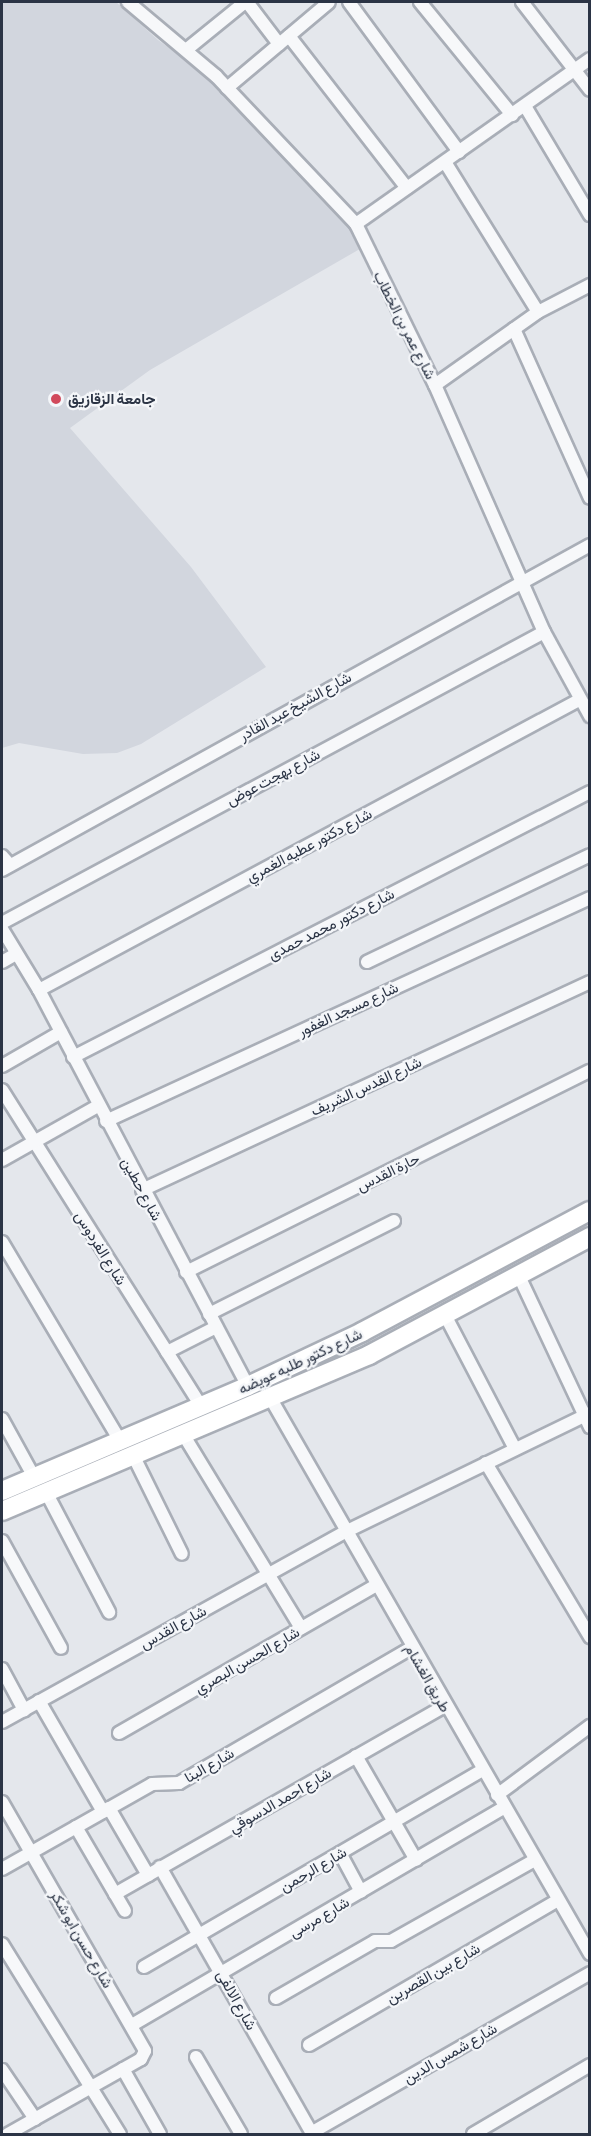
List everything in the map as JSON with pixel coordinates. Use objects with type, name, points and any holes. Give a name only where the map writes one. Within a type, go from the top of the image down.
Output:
[{"type":"street","name":"شارع عمر بن الخطاب","points":[[128,2],[227,88],[356,224],[435,385],[544,632],[579,700],[590,716]]},
{"type":"street","points":[[186,50],[246,2],[279,44]]},
{"type":"street","points":[[227,88],[329,2]]},
{"type":"street","points":[[349,2],[459,152]]},
{"type":"street","points":[[420,2],[512,115]]},
{"type":"street","points":[[522,2],[577,69],[590,90]]},
{"type":"street","points":[[289,36],[407,188]]},
{"type":"street","points":[[356,224],[590,59]]},
{"type":"street","points":[[525,106],[590,215]]},
{"type":"street","points":[[445,162],[538,312]]},
{"type":"street","points":[[435,385],[538,312],[590,285]]},
{"type":"street","points":[[514,329],[590,498]]},
{"type":"street","name":"شارع الشيخ عبد القادر","points":[[4,864],[521,580],[590,545]]},
{"type":"street","name":"شارع بهجت عوض","points":[[2,923],[544,632]]},
{"type":"street","name":"شارع دكتور عطيه الغمري","points":[[39,990],[579,700]]},
{"type":"street","name":"شارع دكتور محمد حمدى","points":[[73,1057],[590,792]]},
{"type":"street","points":[[367,962],[590,855]]},
{"type":"street","name":"شارع مسجد الغفور","points":[[106,1120],[590,898]]},
{"type":"street","name":"شارع حطين","points":[[2,929],[39,990],[142,1190],[248,1386]]},
{"type":"street","points":[[2,962],[16,954]]},
{"type":"street","name":"شارع القدس الشريف","points":[[142,1190],[590,982]]},
{"type":"street","points":[[2,1066],[61,1032]]},
{"type":"street","name":"حارة القدس","points":[[186,1272],[590,1071]]},
{"type":"street","name":"شارع الفردوس","points":[[2,1090],[201,1406]]},
{"type":"street","points":[[2,1160],[98,1106]]},
{"type":"street","name":"شارع دكتور طلبه عويضه","points":[[2,1491],[248,1386],[430,1298],[590,1211]]},
{"type":"street","points":[[209,1314],[394,1221]]},
{"type":"street","name":"شارع دكتور طلبه عويضه","points":[[2,1511],[271,1399],[445,1315],[590,1237]]},
{"type":"street","points":[[2,1242],[120,1441]]},
{"type":"street","points":[[519,1276],[588,1419]]},
{"type":"street","points":[[445,1315],[515,1449]]},
{"type":"street","points":[[167,1352],[216,1327]]},
{"type":"street","name":"طريق الغشام","points":[[271,1399],[375,1586],[504,1808],[558,1900],[586,1940],[590,1954]]},
{"type":"street","points":[[2,1419],[34,1477]]},
{"type":"street","name":"شارع القدس","points":[[2,1722],[345,1532],[515,1449],[588,1419]]},
{"type":"street","points":[[183,1434],[301,1628]]},
{"type":"street","points":[[133,1455],[182,1554]]},
{"type":"street","points":[[486,1463],[590,1637]]},
{"type":"street","points":[[46,1492],[109,1612]]},
{"type":"street","points":[[2,1541],[61,1648]]},
{"type":"street","name":"شارع الحسن البصري","points":[[118,1733],[375,1586]]},
{"type":"street","name":"شارع البنا","points":[[2,1869],[152,1784],[178,1783],[411,1648]]},
{"type":"street","points":[[2,1669],[24,1710]]},
{"type":"street","points":[[39,1701],[148,1875]]},
{"type":"street","name":"شارع احمد الدسوقي","points":[[115,1894],[445,1706]]},
{"type":"street","points":[[497,1795],[590,1726]]},
{"type":"street","points":[[356,1756],[416,1860]]},
{"type":"street","name":"شارع الرحمن","points":[[144,1967],[482,1770]]},
{"type":"street","name":"شارع حسن ابو شكر","points":[[2,1802],[132,2025],[145,2054],[123,2070]]},
{"type":"street","name":"شارع مرسى","points":[[132,2025],[504,1808]]},
{"type":"street","points":[[76,1827],[125,1911]]},
{"type":"street","points":[[340,1853],[362,1892]]},
{"type":"street","points":[[276,1998],[375,1941],[391,1941],[535,1860]]},
{"type":"street","name":"شارع الالفى","points":[[160,1868],[222,1973],[311,2134]]},
{"type":"street","name":"شارع بين القصرين","points":[[309,2045],[558,1900]]},
{"type":"street","points":[[2,1944],[92,2085],[120,2134]]},
{"type":"street","name":"شارع شمس الدين","points":[[311,2134],[590,1973]]},
{"type":"street","points":[[196,2057],[241,2134]]},
{"type":"street","points":[[473,2134],[590,2066]]},
{"type":"street","points":[[2,2070],[35,2119]]},
{"type":"street","points":[[8,2134],[25,2131],[35,2119],[92,2085],[123,2070],[160,2134]]},
{"type":"shaded area","name":"جامعة الزقازيق","points":[[2,2],[116,2],[158,40],[203,72],[365,246],[150,370],[70,428],[191,567],[266,667],[141,744],[117,753],[83,754],[19,743],[2,748]]},
{"type":"place","name":"جامعة الزقازيق","points":[[56,399]]}]
